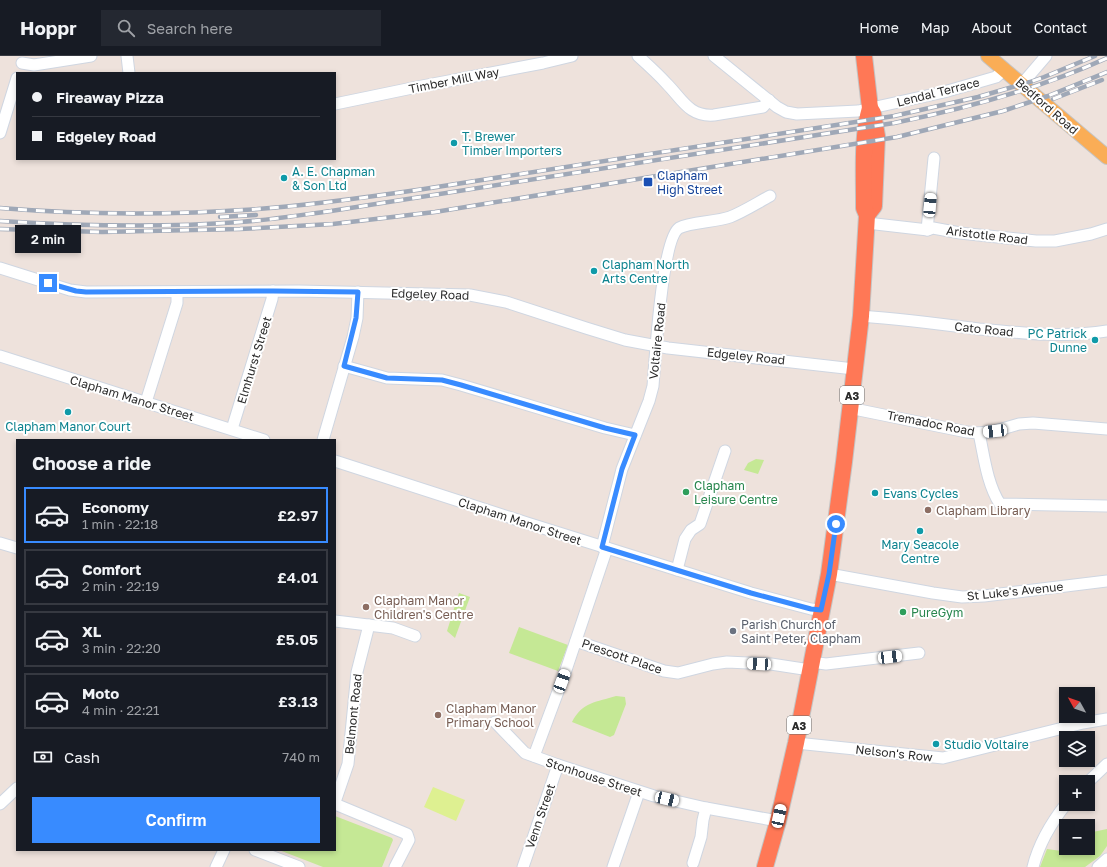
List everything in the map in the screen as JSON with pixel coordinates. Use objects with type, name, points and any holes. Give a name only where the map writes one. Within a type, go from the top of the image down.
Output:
[{"type":"highway","name":"A3","points":[[765,867],[778,820],[796,743],[829,574],[850,409],[861,316],[867,219],[864,208],[865,160],[867,117],[870,108],[864,56]]},
{"type":"main road","name":"Bedford Road","points":[[997,61],[1107,157]]},
{"type":"street","points":[[21,64],[34,65],[91,56]]},
{"type":"street","points":[[127,56],[129,72]]},
{"type":"street","name":"Timber Mill Way","points":[[336,104],[544,63],[572,56]]},
{"type":"street","points":[[638,56],[667,83],[684,104],[699,114],[714,115],[763,107],[769,100]]},
{"type":"street","name":"Lendal Terrace","points":[[714,56],[782,110],[791,114],[858,111],[944,92],[996,76],[997,61]]},
{"type":"street","points":[[1022,84],[1046,56]]},
{"type":"street","points":[[0,133],[16,81]]},
{"type":"street","points":[[927,230],[934,158]]},
{"type":"street","name":"Voltaire Road","points":[[534,756],[576,641],[604,547],[622,469],[649,401],[653,386],[659,315],[669,250],[674,234],[681,228],[729,217],[770,196]]},
{"type":"street","name":"Aristotle Road","points":[[867,219],[927,230],[933,228],[960,234],[1036,241],[1055,241],[1091,234],[1107,229]]},
{"type":"street","name":"Edgeley Road","points":[[0,268],[82,292],[273,291],[445,293],[480,296],[506,302],[612,336],[656,346],[854,369]]},
{"type":"street","name":"Elmhurst Street","points":[[232,429],[272,300],[273,291]]},
{"type":"street","points":[[146,402],[177,303],[177,292]]},
{"type":"street","points":[[323,439],[356,318],[358,292]]},
{"type":"street","name":"Cato Road","points":[[861,316],[1015,333],[1055,335],[1107,331]]},
{"type":"street","name":"Clapham Manor Street","points":[[0,356],[261,439]]},
{"type":"street","points":[[344,366],[387,378],[442,380],[605,428],[635,435]]},
{"type":"street","name":"Tremadoc Road","points":[[850,409],[967,432],[979,433],[995,431],[1019,424],[1033,423],[1107,429]]},
{"type":"street","points":[[979,433],[986,467],[996,498],[1000,504],[1107,506]]},
{"type":"street","points":[[676,570],[685,539],[690,530],[700,524],[725,451]]},
{"type":"street","name":"Clapham Manor Street","points":[[336,461],[751,593],[811,609],[821,610]]},
{"type":"street","points":[[0,543],[16,548]]},
{"type":"street","name":"St Luke's Avenue","points":[[829,574],[962,597],[984,596],[1107,581]]},
{"type":"street","points":[[336,621],[393,628],[415,636]]},
{"type":"street","name":"Belmont Road","points":[[336,800],[348,764],[357,672],[369,625]]},
{"type":"street","name":"Prescott Place","points":[[576,641],[664,671],[678,673],[727,662],[811,666],[920,653]]},
{"type":"street","name":"Nelson's Row","points":[[796,743],[943,758],[1107,718]]},
{"type":"street","name":"Stonhouse Street","points":[[495,722],[525,753],[558,765],[639,792],[706,808],[778,820]]},
{"type":"street","points":[[1095,775],[1107,764]]},
{"type":"street","name":"Venn Street","points":[[523,867],[558,765]]},
{"type":"street","points":[[0,804],[16,789]]},
{"type":"street","points":[[613,867],[639,792]]},
{"type":"street","points":[[336,803],[407,834],[408,840],[395,867]]},
{"type":"street","points":[[693,863],[701,837],[706,808]]},
{"type":"street","points":[[1033,867],[1043,837],[1060,811]]},
{"type":"street","points":[[216,867],[224,851]]},
{"type":"street","points":[[258,851],[299,867]]},
{"type":"green space","points":[[756,459],[764,460],[758,474],[744,470],[748,463]]},
{"type":"green space","points":[[459,593],[470,597],[455,638],[447,631]]},
{"type":"green space","points":[[519,627],[568,645],[558,671],[509,653]]},
{"type":"green space","points":[[616,696],[625,697],[626,704],[614,735],[610,737],[572,722],[580,710],[585,707]]},
{"type":"green space","points":[[433,787],[465,800],[456,821],[424,807]]},
{"type":"green space","points":[[336,816],[392,838],[393,840],[382,867],[323,867],[282,851],[336,851]]},
{"type":"green space","points":[[1107,829],[1107,846],[1100,856],[1085,867],[1040,867],[1047,849],[1059,851],[1059,855],[1095,855],[1095,832]]},
{"type":"railway","points":[[0,208],[97,213],[226,211],[321,203],[383,195],[894,116],[978,97],[1030,82],[1095,56]]},
{"type":"railway","points":[[0,221],[150,226],[251,221],[331,211],[894,123],[949,111],[1003,96],[1055,79],[1107,58]]},
{"type":"railway","points":[[0,229],[102,232],[240,229],[333,224],[435,212],[897,137],[1003,111],[1048,96],[1107,72]]},
{"type":"railway","points":[[1053,99],[1102,80]]},
{"type":"railway","points":[[220,217],[256,215]]},
{"type":"place","name":"T. Brewer Timber Importers","points":[[454,143]]},
{"type":"place","name":"A. E. Chapman & Son Ltd","points":[[284,178]]},
{"type":"place","name":"Clapham High Street","points":[[648,182]]},
{"type":"place","name":"Clapham North Arts Centre","points":[[594,271]]},
{"type":"place","name":"PC Patrick Dunne","points":[[1095,340]]},
{"type":"place","name":"Clapham Manor Court","points":[[68,412]]},
{"type":"place","name":"Clapham Leisure Centre","points":[[686,492]]},
{"type":"place","name":"Evans Cycles","points":[[875,493]]},
{"type":"place","name":"Clapham Library","points":[[928,510]]},
{"type":"place","name":"Mary Seacole Centre","points":[[920,531]]},
{"type":"place","name":"Clapham Manor Children's Centre","points":[[366,607]]},
{"type":"place","name":"PureGym","points":[[903,612]]},
{"type":"place","name":"Parish Church of Saint Peter, Clapham","points":[[733,631]]},
{"type":"place","name":"Clapham Manor Primary School","points":[[438,715]]},
{"type":"place","name":"Studio Voltaire","points":[[936,744]]},
{"type":"route","points":[[48,283],[76,291],[86,292],[358,292],[353,337],[344,366],[387,378],[442,380],[605,428],[635,435],[622,469],[602,547],[737,589],[811,609],[821,610],[829,574],[836,524]]}]
